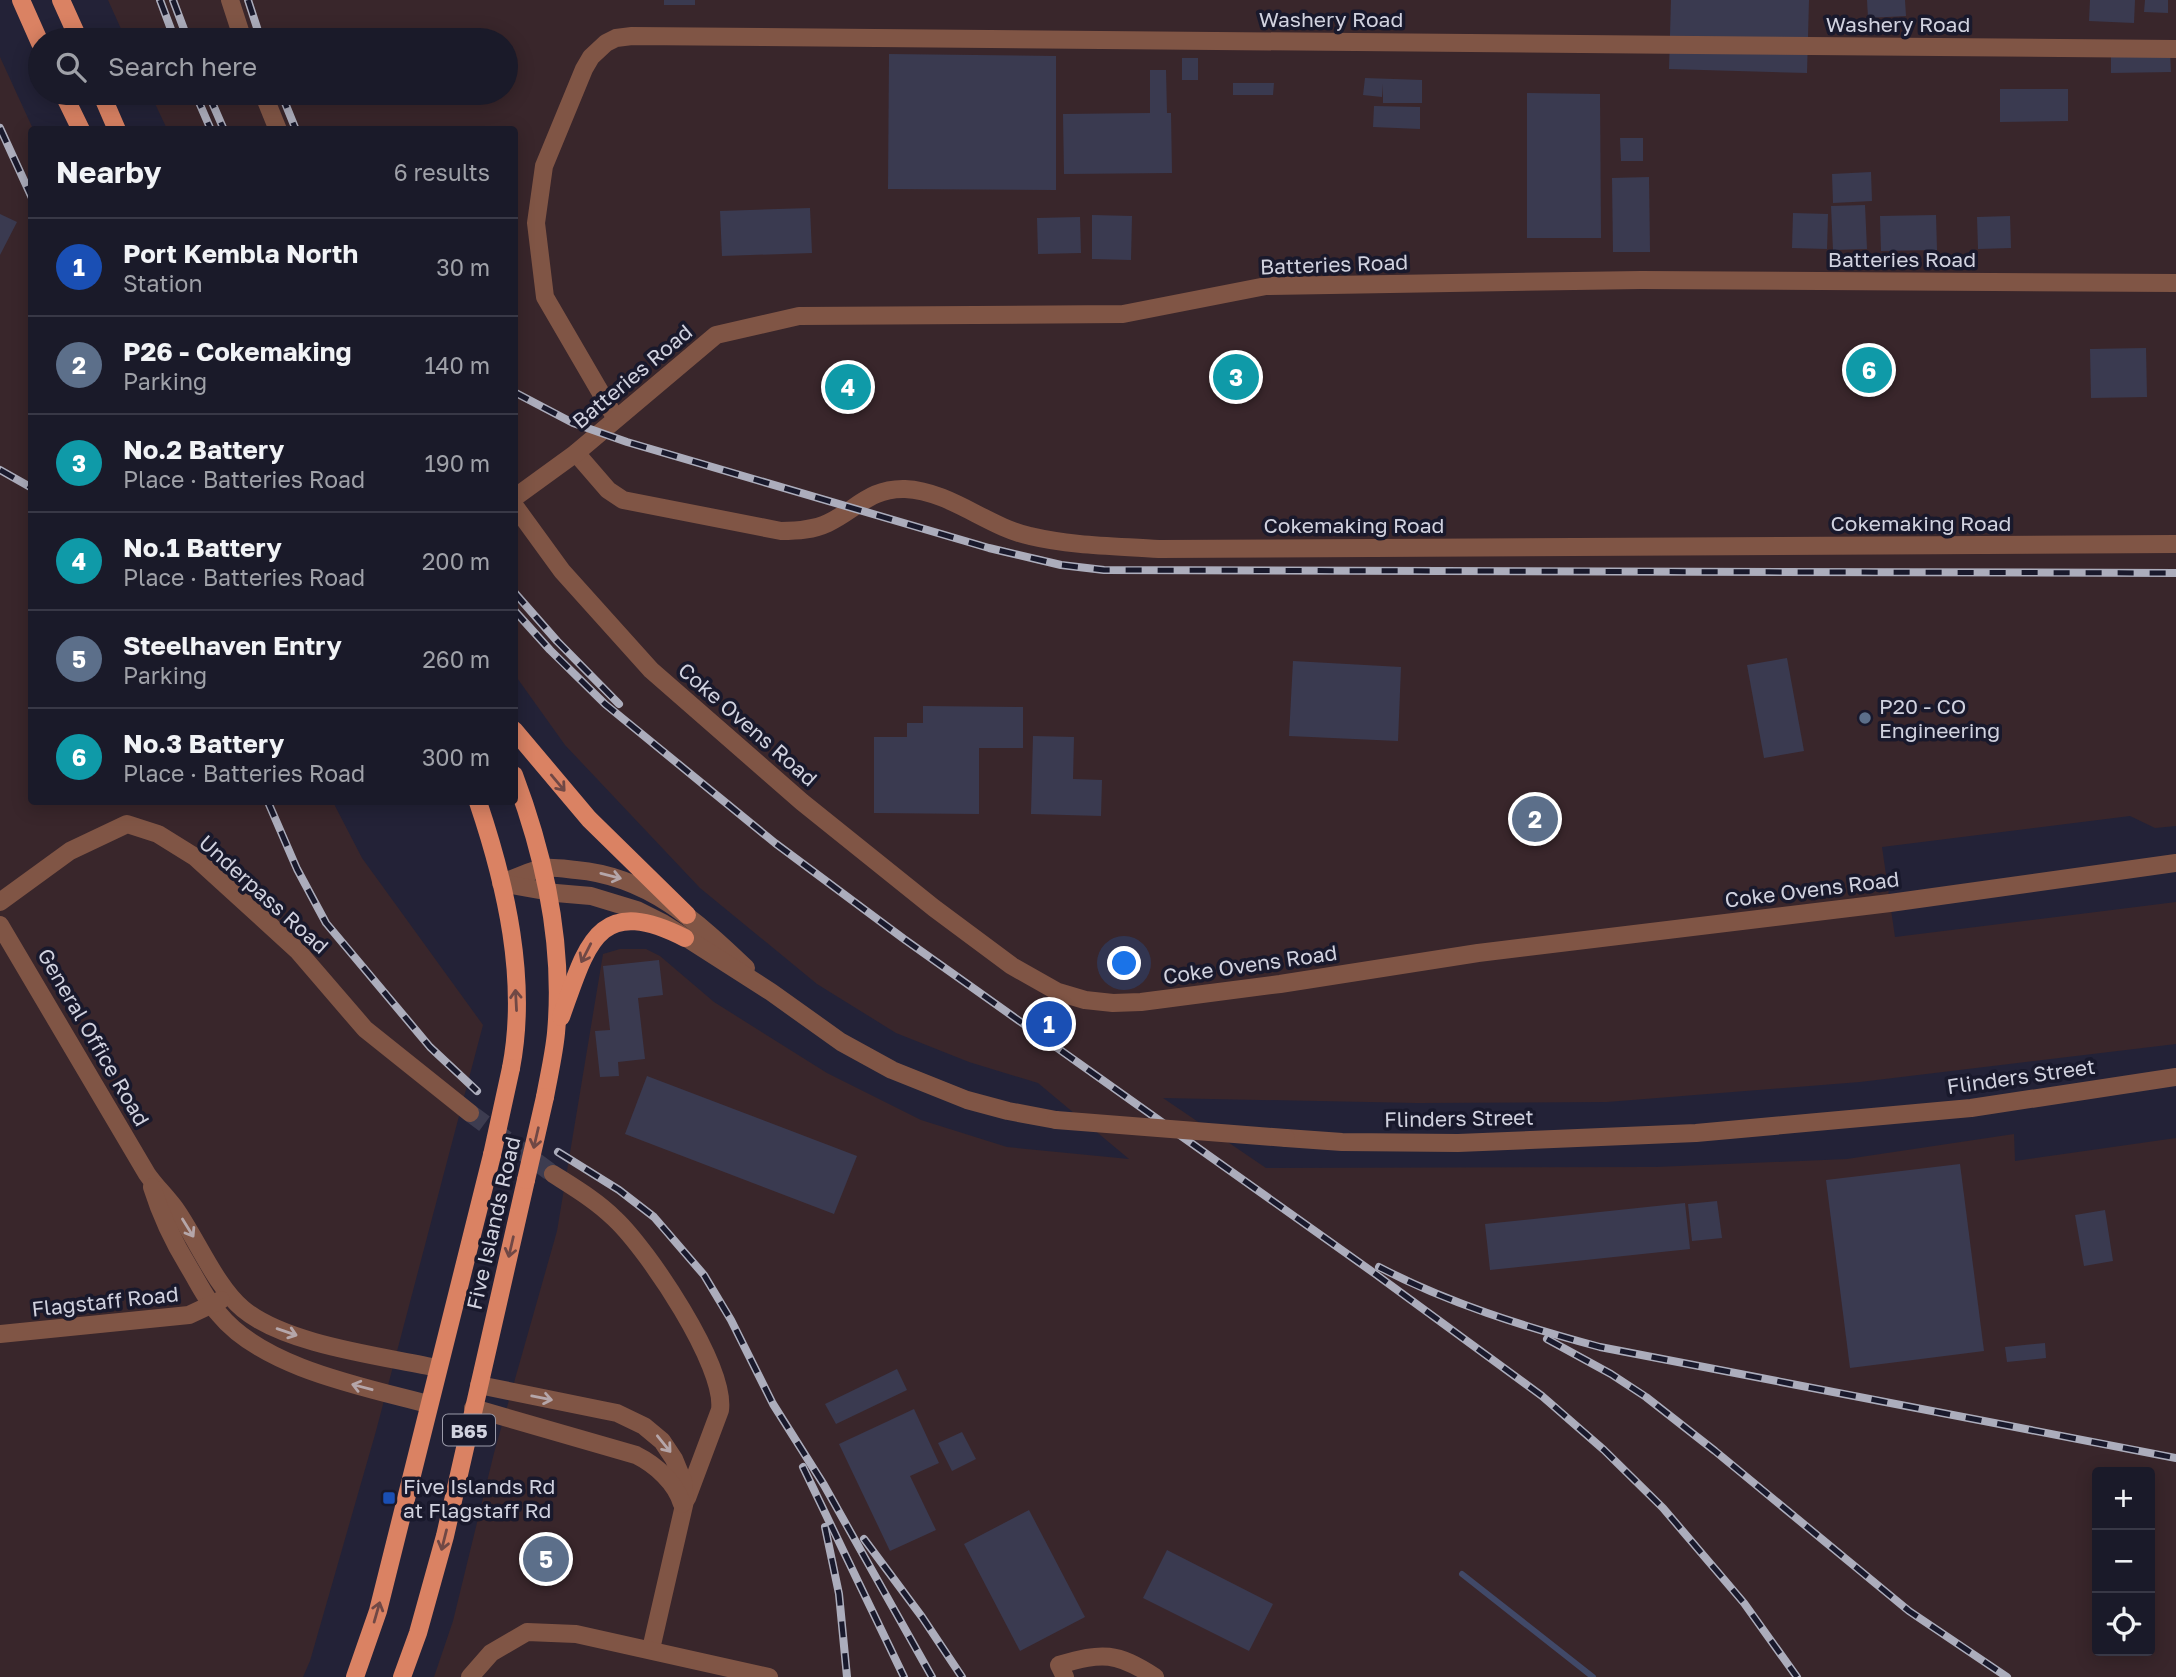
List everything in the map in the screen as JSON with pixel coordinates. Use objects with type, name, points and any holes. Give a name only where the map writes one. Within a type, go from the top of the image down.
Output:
[{"type":"main road","points":[[21,0],[33,28]]},
{"type":"main road","points":[[61,0],[74,28]]},
{"type":"main road","points":[[69,105],[78,126]]},
{"type":"main road","points":[[106,105],[115,126]]},
{"type":"main road","points":[[518,735],[589,819],[688,915]]},
{"type":"main road","name":"Five Islands Road","points":[[402,1677],[418,1633],[445,1536],[545,1097],[556,1031],[556,957],[548,892],[518,788]]},
{"type":"main road","name":"Five Islands Road","points":[[355,1677],[378,1611],[492,1155],[511,1068],[517,1026],[510,927],[479,805]]},
{"type":"main road","points":[[556,1031],[582,959],[592,942],[609,926],[622,921],[639,920],[685,938]]},
{"type":"street","points":[[230,0],[239,28]]},
{"type":"street","name":"Washery Road","points":[[616,419],[545,297],[536,223],[544,166],[584,69],[599,49],[616,38],[645,36],[2176,49]]},
{"type":"street","points":[[268,105],[276,126]]},
{"type":"street","name":"Batteries Road","points":[[518,495],[576,453],[716,335],[799,316],[1123,314],[1266,286],[1641,280],[2176,282]]},
{"type":"street","name":"Cokemaking Road","points":[[576,453],[608,491],[623,500],[781,531],[816,528],[829,523],[867,497],[894,489],[909,489],[934,496],[1029,536],[1091,545],[1159,549],[2176,544]]},
{"type":"street","name":"Coke Ovens Road","points":[[518,510],[562,571],[651,670],[802,802],[933,908],[1012,965],[1058,992],[1086,1000],[1142,1002],[1280,984],[1478,953],[1890,903],[2176,863]]},
{"type":"street","name":"Underpass Road","points":[[0,902],[70,851],[127,824],[158,834],[195,857],[297,950],[365,1029],[470,1113]]},
{"type":"street","name":"Flinders Street","points":[[500,883],[543,868],[594,872],[628,880],[688,915],[771,992]]},
{"type":"street","name":"Flinders Street","points":[[500,883],[548,892],[591,896],[650,916],[771,992],[841,1042],[892,1070],[967,1100],[1056,1120],[1286,1139],[1458,1143],[1696,1133],[1970,1108],[2176,1077]]},
{"type":"street","name":"General Office Road","points":[[0,925],[147,1174],[177,1211],[230,1295]]},
{"type":"street","name":"General Office Road","points":[[147,1174],[161,1214],[212,1305]]},
{"type":"street","points":[[553,1174],[605,1210],[640,1247],[680,1306],[715,1376],[720,1396],[720,1410],[694,1474],[683,1511],[651,1649]]},
{"type":"street","points":[[230,1295],[255,1317],[290,1333],[338,1347],[437,1368]]},
{"type":"street","name":"Flagstaff Road","points":[[0,1334],[189,1315],[230,1295]]},
{"type":"street","points":[[212,1305],[239,1333],[279,1358],[330,1378],[428,1404]]},
{"type":"street","points":[[479,1385],[617,1413],[645,1426],[662,1441],[677,1464],[685,1494],[683,1511]]},
{"type":"street","points":[[473,1408],[636,1455],[656,1468],[671,1484],[682,1501],[683,1511]]},
{"type":"street","points":[[470,1677],[491,1653],[527,1632],[576,1634],[769,1677]]},
{"type":"street","points":[[1065,1677],[1059,1665],[1093,1655],[1129,1660],[1155,1677]]},
{"type":"shaded area","points":[[108,0],[2176,0],[2176,826],[2155,828],[2130,816],[1882,847],[1895,937],[2176,902],[2176,1044],[1860,1082],[1607,1102],[1417,1103],[1163,1098],[1266,1168],[1656,1167],[1847,1159],[2014,1134],[2015,1161],[2176,1138],[2176,1677],[434,1677],[453,1621],[494,1453],[557,1231],[603,954],[620,949],[646,949],[660,956],[714,1002],[827,1073],[921,1120],[1007,1147],[1129,1159],[1038,1083],[969,1062],[896,1033],[817,984],[700,888],[565,745],[518,679],[518,126],[166,126],[156,105],[518,105],[518,28],[121,28]]},
{"type":"shaded area","points":[[0,57],[32,126],[28,126],[28,805],[335,805],[362,858],[483,1025],[376,1431],[310,1661],[303,1677],[0,1677]]},
{"type":"building","points":[[664,0],[695,0],[695,5],[664,5]]},
{"type":"building","points":[[1671,0],[1809,0],[1807,73],[1669,69]]},
{"type":"building","points":[[1867,0],[1905,0],[1906,16],[1868,18]]},
{"type":"building","points":[[2090,0],[2135,0],[2134,23],[2089,21]]},
{"type":"building","points":[[2145,0],[2168,0],[2168,13],[2144,12]]},
{"type":"building","points":[[2170,51],[2171,72],[2111,73],[2111,52]]},
{"type":"building","points":[[889,54],[1056,56],[1056,190],[888,189]]},
{"type":"building","points":[[1182,58],[1198,58],[1198,80],[1182,80]]},
{"type":"building","points":[[1150,70],[1166,70],[1167,113],[1171,113],[1172,173],[1064,174],[1063,114],[1150,113]]},
{"type":"building","points":[[1365,78],[1422,80],[1422,103],[1383,103],[1383,84],[1382,97],[1363,95]]},
{"type":"building","points":[[1233,83],[1274,83],[1273,95],[1233,95]]},
{"type":"building","points":[[2000,89],[2068,89],[2068,121],[2000,122]]},
{"type":"building","points":[[1527,93],[1600,94],[1601,238],[1527,238]]},
{"type":"building","points":[[1374,106],[1420,107],[1420,129],[1373,127]]},
{"type":"building","points":[[1620,138],[1643,138],[1643,161],[1621,161]]},
{"type":"building","points":[[1871,172],[1872,201],[1833,203],[1832,174]]},
{"type":"building","points":[[1649,177],[1650,252],[1613,252],[1612,178]]},
{"type":"building","points":[[1865,205],[1867,249],[1833,250],[1831,206]]},
{"type":"building","points":[[810,208],[812,253],[722,256],[720,211]]},
{"type":"building","points":[[1793,213],[1828,214],[1827,249],[1792,248]]},
{"type":"building","points":[[0,214],[17,222],[0,255]]},
{"type":"building","points":[[1092,215],[1132,216],[1131,260],[1092,259]]},
{"type":"building","points":[[1936,215],[1937,250],[1881,251],[1880,216]]},
{"type":"building","points":[[2010,216],[2011,248],[1978,249],[1977,217]]},
{"type":"building","points":[[1080,217],[1081,253],[1038,254],[1037,218]]},
{"type":"building","points":[[2146,348],[2147,397],[2091,398],[2090,349]]},
{"type":"building","points":[[1787,658],[1804,751],[1764,758],[1747,665]]},
{"type":"building","points":[[1293,661],[1401,667],[1398,741],[1289,736]]},
{"type":"building","points":[[923,706],[1023,707],[1023,748],[979,748],[979,814],[874,813],[874,737],[907,737],[907,723],[923,723]]},
{"type":"building","points":[[1033,736],[1074,737],[1073,779],[1102,780],[1101,816],[1031,814]]},
{"type":"building","points":[[659,960],[663,995],[638,998],[645,1059],[618,1062],[619,1076],[600,1077],[595,1031],[610,1030],[603,966]]},
{"type":"building","points":[[1049,1013],[1064,1023],[1058,1032],[1043,1021]]},
{"type":"building","points":[[647,1076],[857,1156],[834,1214],[625,1134]]},
{"type":"building","points":[[1960,1164],[1984,1351],[1850,1368],[1826,1180]]},
{"type":"building","points":[[1717,1201],[1722,1238],[1692,1241],[1688,1204]]},
{"type":"building","points":[[1685,1203],[1690,1249],[1490,1270],[1485,1224]]},
{"type":"building","points":[[2105,1210],[2113,1261],[2084,1266],[2075,1215]]},
{"type":"building","points":[[2045,1343],[2046,1358],[2007,1362],[2005,1347]]},
{"type":"building","points":[[897,1369],[907,1390],[836,1424],[825,1404]]},
{"type":"building","points":[[914,1409],[939,1463],[910,1476],[936,1530],[890,1551],[839,1444]]},
{"type":"building","points":[[962,1432],[976,1459],[952,1471],[938,1443]]},
{"type":"building","points":[[1029,1510],[1085,1617],[1020,1651],[964,1544]]},
{"type":"building","points":[[1167,1550],[1273,1604],[1249,1651],[1143,1598]]},
{"type":"waterway","points":[[1462,1574],[1593,1677]]},
{"type":"tunnel","points":[[470,1113],[553,1174]]},
{"type":"railway","points":[[160,0],[170,28]]},
{"type":"railway","points":[[173,0],[184,28]]},
{"type":"railway","points":[[248,0],[257,28]]},
{"type":"railway","points":[[200,105],[209,126]]},
{"type":"railway","points":[[213,105],[222,126]]},
{"type":"railway","points":[[286,105],[294,126]]},
{"type":"railway","points":[[0,128],[28,189]]},
{"type":"railway","points":[[518,394],[573,423],[627,442],[989,548],[1061,565],[1104,570],[2176,573]]},
{"type":"railway","points":[[0,470],[28,486]]},
{"type":"railway","points":[[518,597],[619,704]]},
{"type":"railway","points":[[518,614],[605,704],[775,843],[904,939],[1374,1273],[1542,1396],[1604,1450],[1663,1508],[1744,1603],[1797,1677]]},
{"type":"railway","points":[[269,805],[297,869],[326,923],[430,1047],[477,1091]]},
{"type":"railway","points":[[558,1152],[619,1190],[654,1217],[704,1275],[731,1320],[773,1404],[824,1485],[932,1677]]},
{"type":"railway","points":[[1379,1267],[1432,1292],[1487,1313],[1600,1347],[2176,1458]]},
{"type":"railway","points":[[1547,1339],[1611,1374],[1646,1397],[1909,1611],[2007,1677]]},
{"type":"railway","points":[[803,1467],[904,1677]]},
{"type":"railway","points":[[825,1527],[839,1594],[847,1677]]},
{"type":"railway","points":[[864,1539],[922,1617],[962,1677]]},
{"type":"place","name":"No.3 Battery","points":[[1869,370]]},
{"type":"place","name":"No.2 Battery","points":[[1236,377]]},
{"type":"place","name":"No.1 Battery","points":[[848,387]]},
{"type":"place","name":"P20 - CO Engineering","points":[[1865,718]]},
{"type":"place","name":"P26 - Cokemaking","points":[[1535,819]]},
{"type":"place","name":"Port Kembla North","points":[[1049,1024]]},
{"type":"place","name":"Five Islands Rd at Flagstaff Rd","points":[[389,1498]]},
{"type":"place","name":"Steelhaven Entry","points":[[546,1559]]}]
